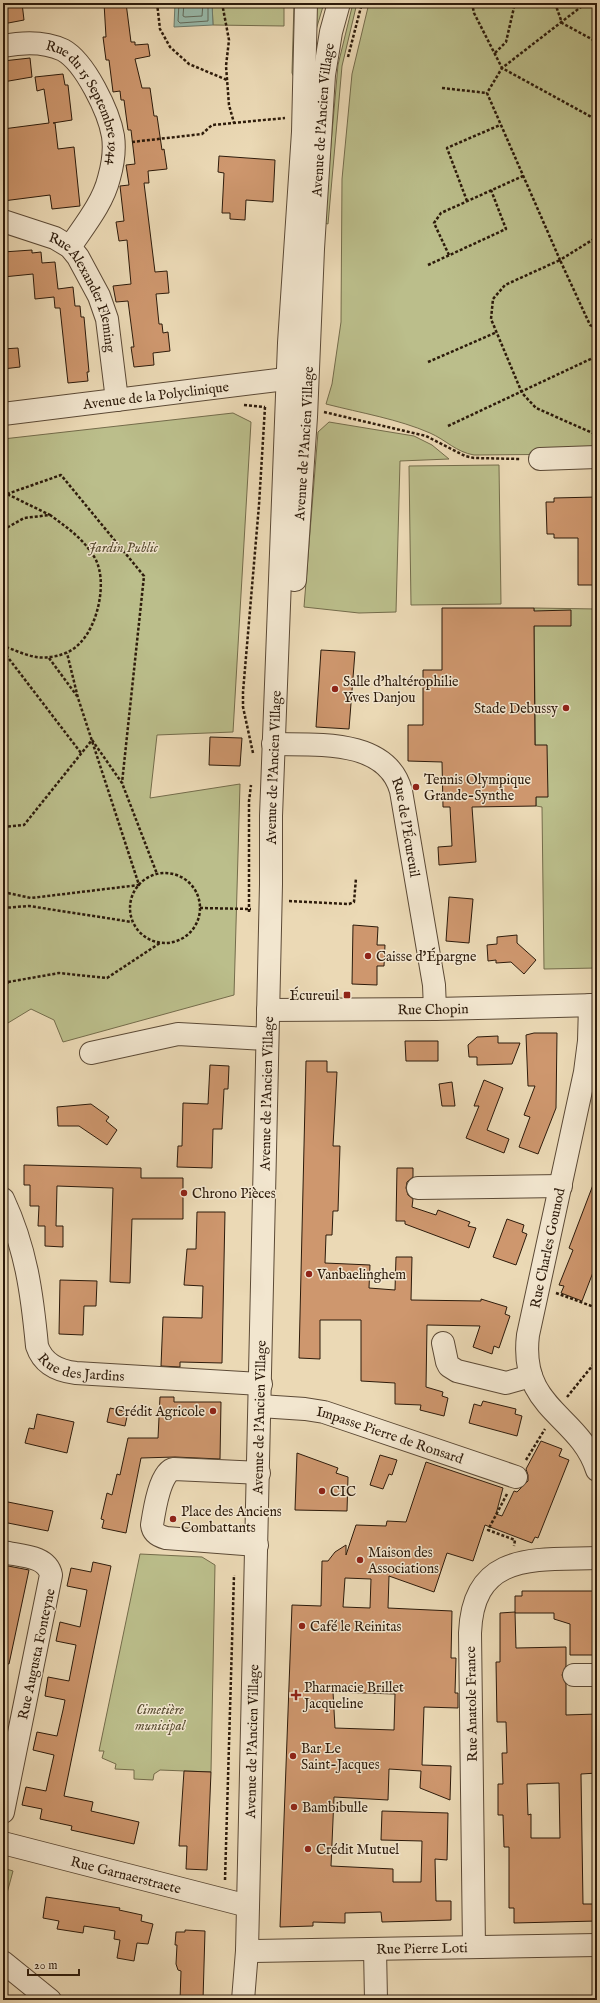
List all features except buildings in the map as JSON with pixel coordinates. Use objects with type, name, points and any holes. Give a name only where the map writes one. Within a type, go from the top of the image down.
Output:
[{"type":"street","name":"Avenue de l'Ancien Village","points":[[243,2000],[247,1951],[259,1473],[267,1039],[271,908],[270,831],[279,744],[298,378],[306,3]]},
{"type":"street","name":"Avenue de l'Ancien Village","points":[[279,744],[286,417],[298,378],[313,249],[324,75],[331,32],[339,3]]},
{"type":"street","name":"Rue du 15 Septembre 1944","points":[[3,46],[26,43],[42,44],[58,48],[72,57],[83,69],[106,113],[114,144],[112,165],[106,187],[96,207],[70,247]]},
{"type":"street","name":"Rue Alexander Fleming","points":[[3,221],[55,238],[70,247],[82,263],[105,311],[109,328],[117,400]]},
{"type":"street","name":"Avenue de la Polyclinique","points":[[3,414],[298,378]]},
{"type":"street","points":[[540,459],[597,457]]},
{"type":"street","name":"Rue de l'Écureuil","points":[[279,744],[341,746],[354,749],[383,764],[396,779],[401,791],[434,985],[435,1009]]},
{"type":"street","name":"Rue Chopin","points":[[268,1010],[435,1009],[593,1005]]},
{"type":"street","name":"Rue Charles Gounod","points":[[593,1005],[587,1063],[527,1344],[527,1361],[531,1376],[543,1400],[586,1448],[597,1470]]},
{"type":"street","points":[[91,1053],[178,1034],[267,1039]]},
{"type":"street","points":[[418,1188],[561,1186]]},
{"type":"street","name":"Rue des Jardins","points":[[3,1199],[15,1227],[28,1269],[37,1346],[41,1355],[48,1364],[62,1370],[76,1373],[261,1384]]},
{"type":"street","points":[[443,1343],[446,1362],[457,1371],[506,1382],[531,1376]]},
{"type":"street","name":"Impasse Pierre de Ronsard","points":[[260,1406],[305,1408],[324,1412],[516,1477]]},
{"type":"street","points":[[257,1545],[166,1538],[156,1534],[152,1525],[163,1477],[168,1470],[259,1473]]},
{"type":"street","name":"Rue Augusta Fonteyne","points":[[3,1552],[43,1562],[49,1568],[51,1575],[3,1812]]},
{"type":"street","name":"Rue Anatole France","points":[[474,1947],[470,1632],[473,1607],[479,1592],[486,1582],[496,1573],[510,1566],[534,1560],[597,1558]]},
{"type":"street","points":[[574,1675],[597,1675]]},
{"type":"street","name":"Rue Garnaerstraete","points":[[3,1843],[248,1906]]},
{"type":"street","name":"Rue Pierre Loti","points":[[247,1951],[597,1945]]},
{"type":"street","points":[[375,1949],[376,2000]]},
{"type":"street","points":[[3,1962],[50,2000]]},
{"type":"path","points":[[157,3],[160,29],[170,47],[189,64],[227,80]]},
{"type":"path","points":[[222,3],[229,40],[226,66],[229,104],[234,123]]},
{"type":"path","points":[[472,3],[474,13],[502,68],[597,120]]},
{"type":"path","points":[[495,53],[506,42],[515,3]]},
{"type":"path","points":[[555,3],[562,23],[597,42]]},
{"type":"path","points":[[487,94],[502,68],[586,3]]},
{"type":"path","points":[[442,88],[487,94]]},
{"type":"path","points":[[487,94],[590,325],[597,328]]},
{"type":"path","points":[[114,144],[202,134],[212,125],[304,116]]},
{"type":"path","points":[[467,202],[447,148],[500,125]]},
{"type":"path","points":[[449,255],[434,223],[441,213],[523,176]]},
{"type":"path","points":[[428,264],[506,230],[491,190]]},
{"type":"path","points":[[597,237],[560,260],[504,285],[493,299],[492,319],[522,392],[536,408],[597,435]]},
{"type":"path","points":[[428,362],[497,332]]},
{"type":"path","points":[[448,426],[597,356]]},
{"type":"path","points":[[243,406],[265,407],[275,415],[286,417]]},
{"type":"path","points":[[254,760],[243,707],[242,692],[259,505],[265,407]]},
{"type":"path","points":[[320,410],[426,436],[458,454],[474,458],[540,459]]},
{"type":"path","points":[[3,496],[61,475],[144,576],[122,784]]},
{"type":"path","points":[[3,646],[29,655],[49,658],[67,653],[81,643],[96,619],[101,589],[96,561],[84,541],[50,515],[7,494]]},
{"type":"path","points":[[3,530],[24,518],[50,515]]},
{"type":"path","points":[[3,652],[81,754]]},
{"type":"path","points":[[67,653],[78,698],[138,885]]},
{"type":"path","points":[[49,658],[78,698]]},
{"type":"path","points":[[92,740],[122,784],[157,874]]},
{"type":"path","points":[[3,827],[24,825],[92,740]]},
{"type":"path","points":[[249,917],[249,801],[252,778]]},
{"type":"path","points":[[157,874],[173,874],[187,880],[194,888],[198,897],[200,908],[198,920],[192,930],[184,938],[172,942],[161,943],[144,936],[132,922],[130,902],[138,885],[147,878],[157,874]]},
{"type":"path","points":[[200,908],[285,908],[286,901],[349,904],[354,902],[356,878]]},
{"type":"path","points":[[3,892],[31,898],[138,885]]},
{"type":"path","points":[[3,908],[29,906],[132,922]]},
{"type":"path","points":[[3,978],[8,982],[59,973],[107,978],[161,943]]},
{"type":"path","points":[[3,995],[8,982]]},
{"type":"path","points":[[539,1286],[597,1308]]},
{"type":"path","points":[[224,1899],[235,1543]]},
{"type":"green space","points":[[212,3],[284,3],[284,26],[213,25]]},
{"type":"green space","points":[[294,3],[297,3],[294,77],[292,73]]},
{"type":"green space","points":[[315,3],[324,3],[316,30]]},
{"type":"green space","points":[[353,3],[357,3],[342,66],[328,224],[324,223],[338,65]]},
{"type":"green space","points":[[369,3],[597,3],[597,454],[474,455],[456,449],[436,436],[418,428],[326,404],[332,384],[341,322],[342,179],[352,74]]},
{"type":"green space","name":"Jardin Public","points":[[233,413],[251,422],[233,732],[157,735],[150,798],[240,784],[234,995],[63,1042],[54,1020],[31,1009],[3,1026],[3,439]]},
{"type":"green space","points":[[329,422],[414,436],[432,445],[449,459],[400,461],[396,612],[359,613],[304,607],[318,432]]},
{"type":"green space","points":[[499,465],[501,604],[411,605],[409,466]]},
{"type":"green space","name":"Stade Debussy","points":[[534,608],[597,609],[597,968],[544,969],[542,807],[536,806]]},
{"type":"green space","name":"Cimetière municipal","points":[[140,1554],[202,1557],[215,1565],[211,1772],[160,1770],[154,1774],[153,1780],[134,1779],[134,1770],[115,1769],[116,1764],[102,1758],[104,1751],[99,1751]]},
{"type":"green space","points":[[3,1868],[13,1871],[3,1908]]},
{"type":"water","points":[[175,3],[212,3],[213,25],[174,27]]},
{"type":"place","name":"Salle d'haltérophilie Yves Danjou","points":[[335,689]]},
{"type":"place","name":"Stade Debussy","points":[[566,708]]},
{"type":"place","name":"Tennis Olympique Grande-Synthe","points":[[416,787]]},
{"type":"place","name":"Caisse d'Épargne","points":[[368,956]]},
{"type":"place","name":"Écureuil","points":[[347,995]]},
{"type":"place","name":"Chrono Pièces","points":[[184,1193]]},
{"type":"place","name":"Vanbaelinghem","points":[[309,1274]]},
{"type":"place","name":"Crédit Agricole","points":[[213,1411]]},
{"type":"place","name":"CIC","points":[[322,1491]]},
{"type":"place","name":"Place des Anciens Combattants","points":[[173,1519]]},
{"type":"place","name":"Maison des Associations","points":[[360,1560]]},
{"type":"place","name":"Café le Reinitas","points":[[302,1626]]},
{"type":"place","name":"Pharmacie Brillet Jacqueline","points":[[296,1695]]},
{"type":"place","name":"Bar Le Saint-Jacques","points":[[293,1756]]},
{"type":"place","name":"Bambibulle","points":[[294,1807]]},
{"type":"place","name":"Crédit Mutuel","points":[[308,1849]]}]
